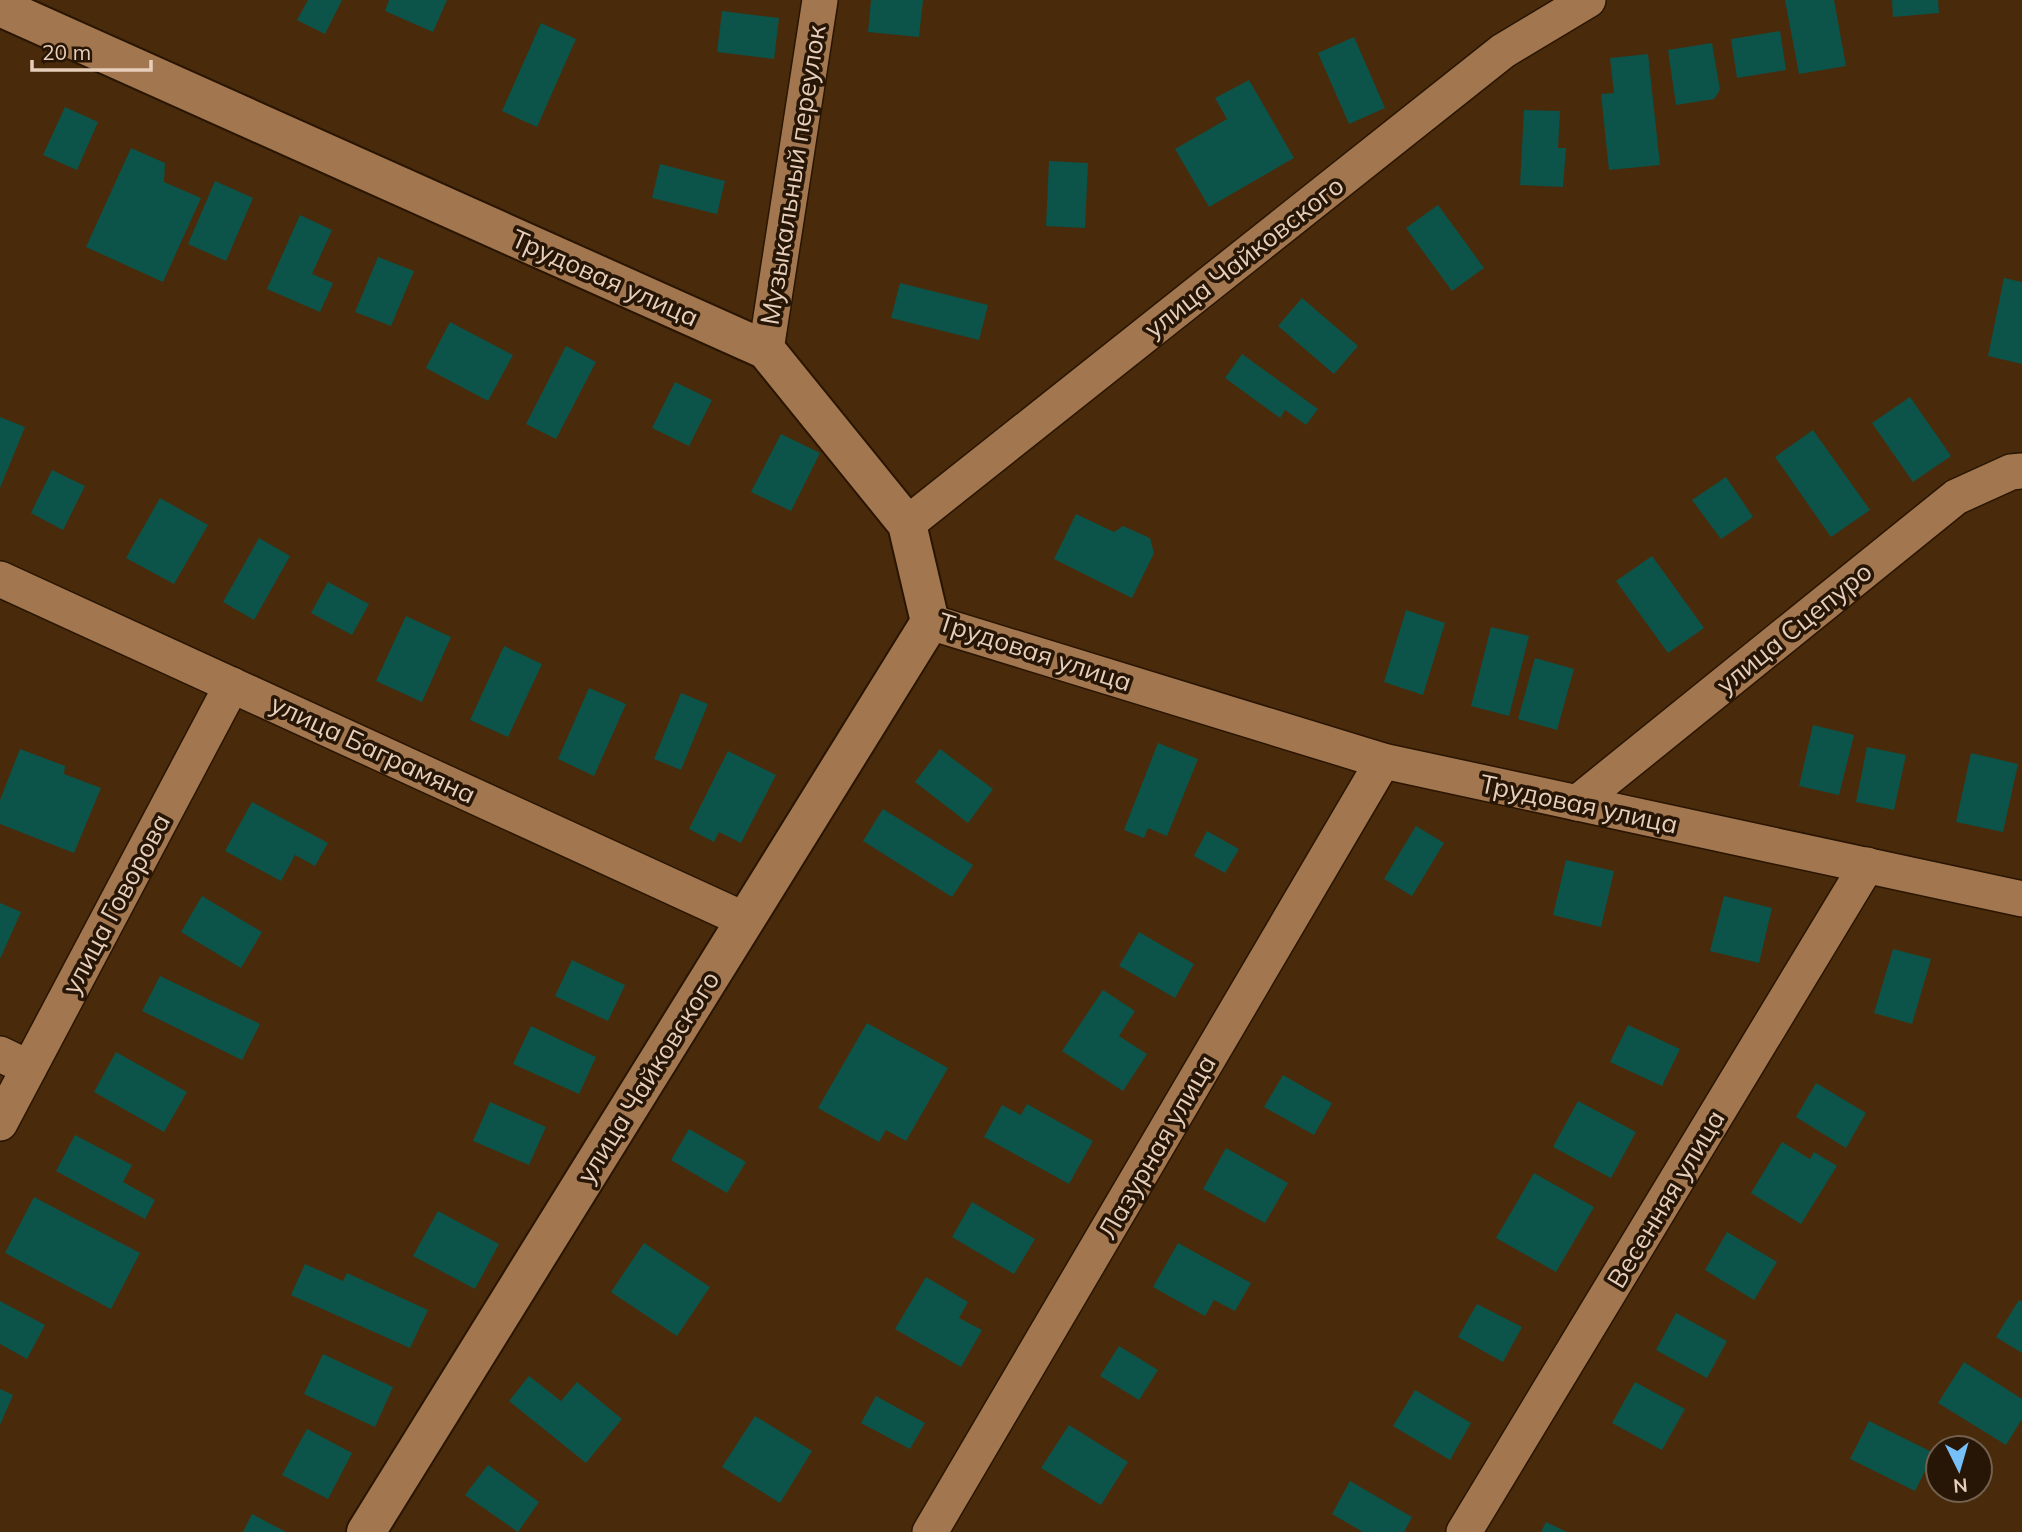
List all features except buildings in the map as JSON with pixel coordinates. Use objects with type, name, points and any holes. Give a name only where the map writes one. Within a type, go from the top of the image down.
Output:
[{"type":"main road","name":"Трудовая улица","points":[[0,7],[766,350],[907,524],[930,622]]},
{"type":"main road","name":"улица Чайковского","points":[[366,1532],[930,622]]},
{"type":"street","name":"Музыкальный переулок","points":[[766,350],[820,0]]},
{"type":"street","name":"улица Чайковского","points":[[907,524],[1503,51],[1588,0]]},
{"type":"street","name":"улица Сцепуро","points":[[1577,803],[1956,497],[2011,472],[2022,471]]},
{"type":"street","name":"улица Баграмяна","points":[[0,579],[745,920]]},
{"type":"street","name":"Трудовая улица","points":[[930,622],[1382,761],[2022,899]]},
{"type":"street","name":"улица Говорова","points":[[0,1122],[15,1061],[232,685]]},
{"type":"street","name":"Лазурная улица","points":[[930,1532],[1382,761]]},
{"type":"street","name":"Весенняя улица","points":[[1464,1532],[1867,865]]}]
